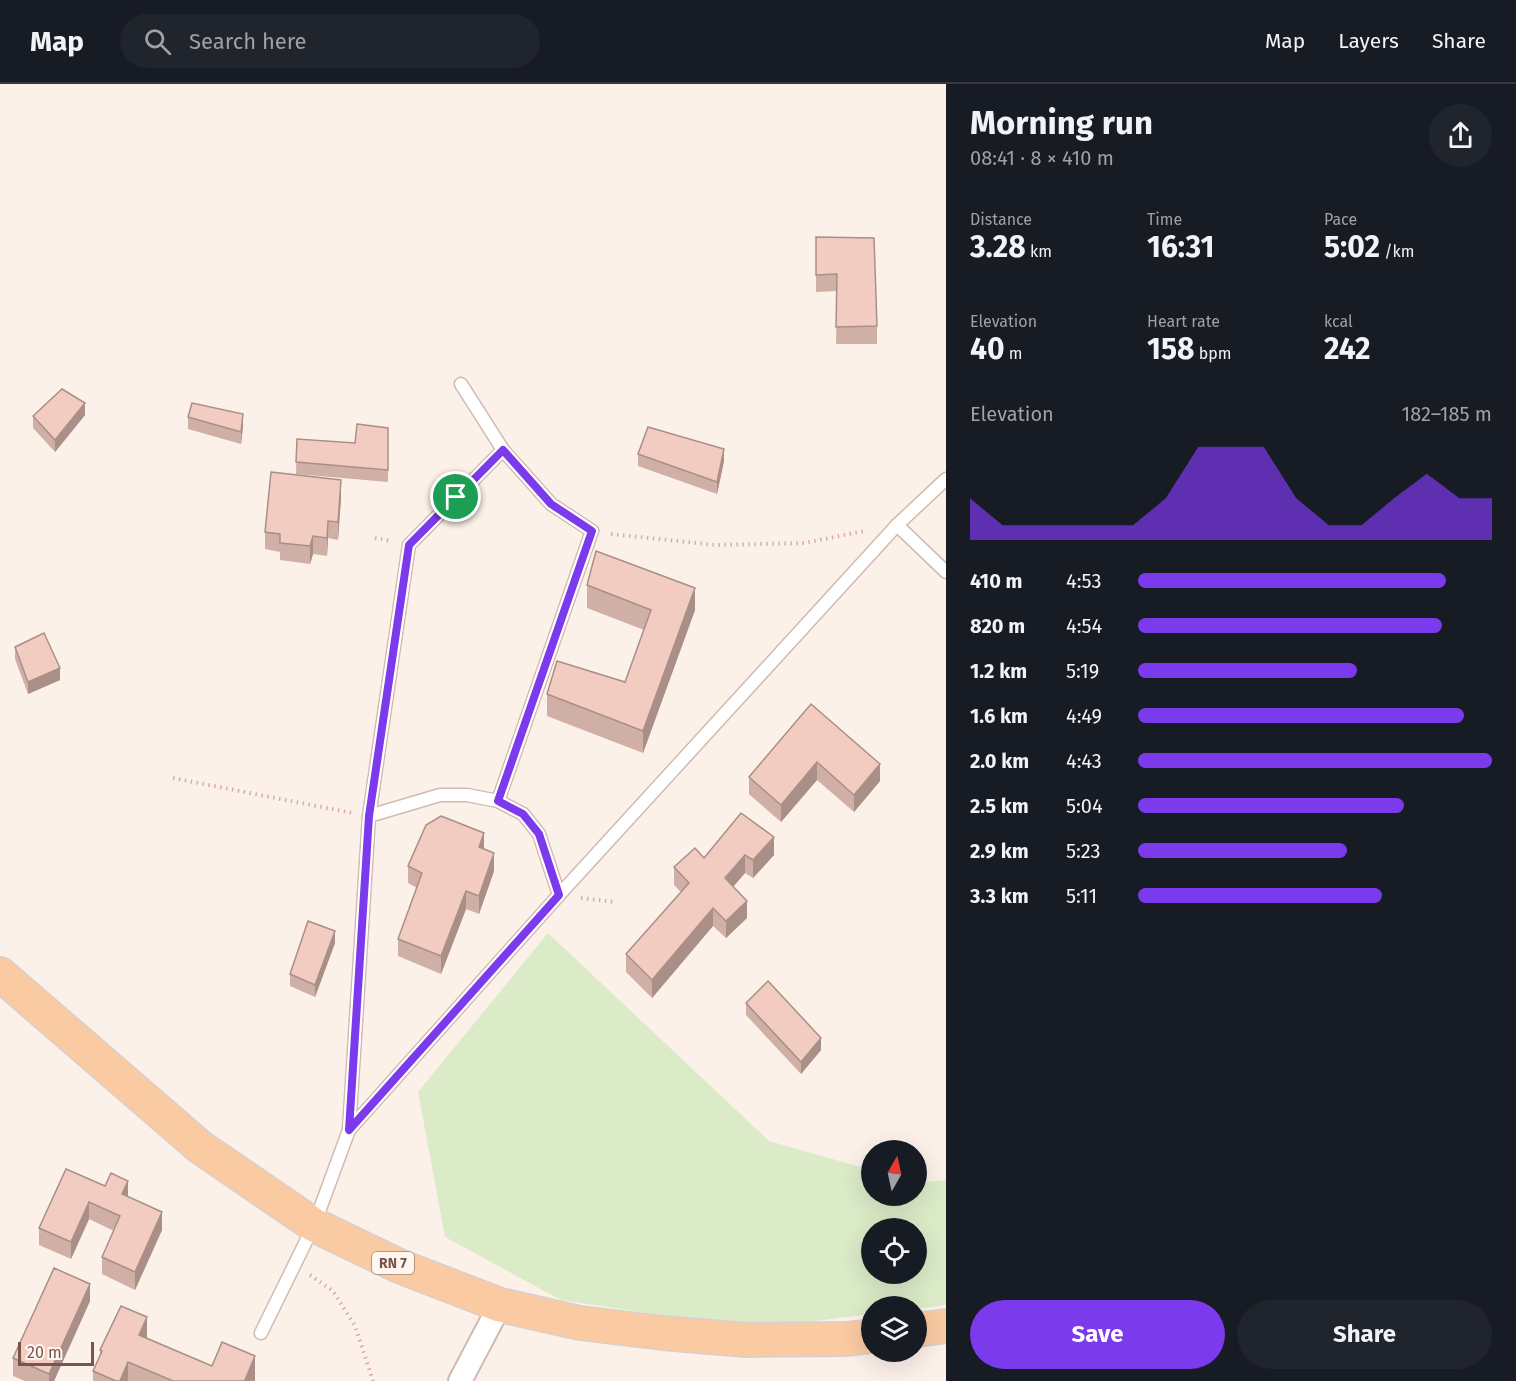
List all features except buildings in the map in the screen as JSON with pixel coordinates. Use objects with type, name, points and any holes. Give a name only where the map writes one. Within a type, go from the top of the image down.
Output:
[{"type":"main road","name":"RN 7","points":[[0,974],[200,1147],[314,1225],[399,1266],[500,1305],[580,1323],[746,1340],[861,1337]]},
{"type":"main road","points":[[927,1329],[946,1326]]},
{"type":"street","points":[[460,1381],[500,1305]]},
{"type":"lane","points":[[461,384],[503,450],[551,504],[592,531],[498,801]]},
{"type":"lane","points":[[261,1333],[314,1225],[349,1130],[369,816],[409,545],[503,450]]},
{"type":"lane","points":[[349,1130],[559,895],[897,525],[946,479]]},
{"type":"lane","points":[[897,525],[946,572]]},
{"type":"lane","points":[[369,816],[440,795],[466,795],[498,801],[523,814],[539,834],[559,895]]},
{"type":"path","points":[[592,531],[716,545],[738,545],[804,543],[897,525]]},
{"type":"path","points":[[173,778],[369,816]]},
{"type":"path","points":[[559,895],[616,902]]},
{"type":"path","points":[[295,1264],[333,1291],[355,1326],[374,1381]]},
{"type":"green space","points":[[548,933],[769,1141],[861,1167],[861,1206],[927,1206],[927,1182],[946,1180],[946,1305],[927,1308],[927,1296],[861,1296],[861,1315],[753,1329],[561,1300],[445,1237],[418,1092]]},
{"type":"route","points":[[503,450],[551,504],[592,531],[498,801],[523,814],[539,834],[559,895],[349,1130],[369,816],[409,545],[456,497],[503,450]]}]
